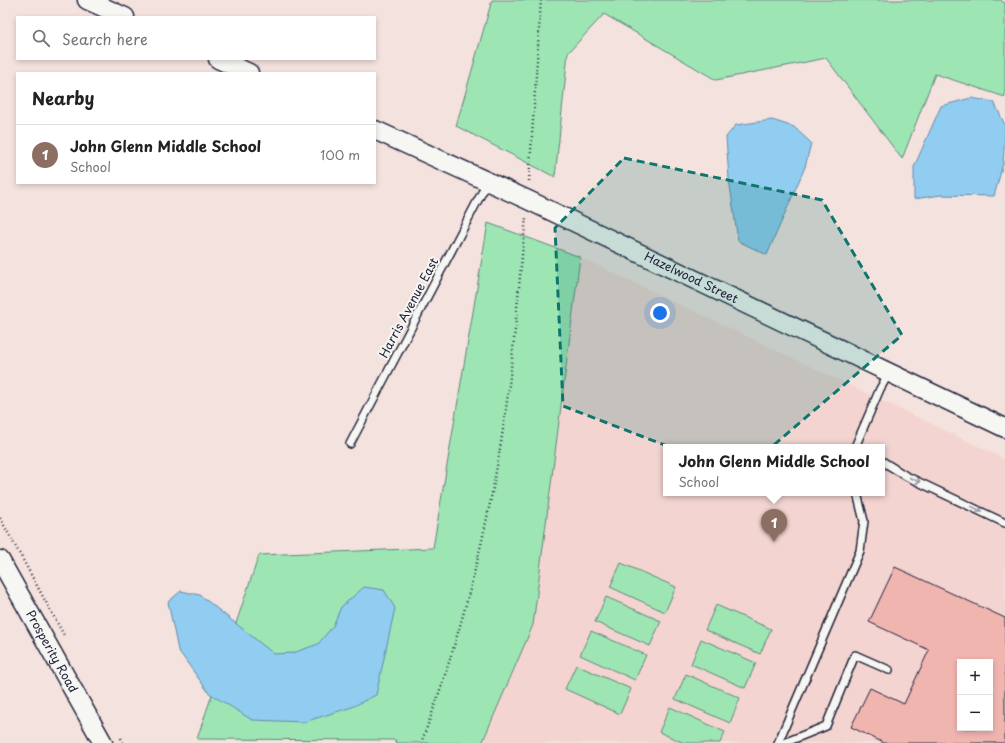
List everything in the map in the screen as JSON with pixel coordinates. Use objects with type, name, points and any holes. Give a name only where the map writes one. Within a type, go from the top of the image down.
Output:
[{"type":"street","points":[[87,0],[123,16]]},
{"type":"street","points":[[220,60],[247,72]]},
{"type":"street","name":"Hazelwood Street","points":[[376,130],[488,181],[1005,428]]},
{"type":"street","name":"Prosperity Road","points":[[0,560],[103,743]]},
{"type":"lane","name":"Harris Avenue East","points":[[350,444],[488,181]]},
{"type":"lane","points":[[858,444],[889,373]]},
{"type":"lane","points":[[885,463],[906,476],[1005,523]]},
{"type":"lane","points":[[778,743],[860,551],[864,520],[858,496]]},
{"type":"lane","points":[[784,743],[826,726],[855,655],[889,670]]},
{"type":"path","points":[[421,743],[454,644],[488,512],[507,401],[528,200],[541,0]]},
{"type":"path","points":[[0,518],[69,644]]},
{"type":"path","points":[[117,732],[123,743]]},
{"type":"highlighted area","points":[[624,158],[822,200],[902,335],[740,474],[563,406],[555,228]]},
{"type":"shaded area","points":[[580,257],[1005,459],[1005,743],[482,743],[533,625]]},
{"type":"green space","points":[[492,0],[1000,0],[1005,3],[1005,97],[935,74],[902,159],[826,58],[716,80],[604,14],[568,53],[555,177],[456,126]]},
{"type":"green space","points":[[488,223],[580,257],[533,625],[482,743],[395,743],[396,740],[197,739],[259,555],[433,548]]},
{"type":"green space","points":[[621,563],[676,587],[665,612],[610,587]]},
{"type":"green space","points":[[606,597],[661,621],[650,646],[595,622]]},
{"type":"green space","points":[[716,605],[771,629],[760,654],[705,630]]},
{"type":"green space","points":[[591,631],[646,655],[635,680],[580,655]]},
{"type":"green space","points":[[701,639],[756,663],[745,688],[691,664]]},
{"type":"green space","points":[[576,665],[631,689],[620,714],[565,689]]},
{"type":"green space","points":[[686,674],[740,698],[730,723],[675,699]]},
{"type":"green space","points":[[670,707],[725,732],[720,743],[684,743],[659,732]]},
{"type":"water","points":[[971,98],[994,102],[1005,125],[1003,164],[994,196],[941,195],[914,199],[914,167],[941,106]]},
{"type":"water","points":[[772,120],[794,127],[811,143],[805,167],[767,255],[738,241],[729,179],[726,137],[736,125]]},
{"type":"water","points":[[364,587],[384,590],[395,608],[376,695],[352,707],[304,722],[252,720],[209,693],[178,650],[168,602],[181,591],[200,595],[274,654],[293,653],[318,644],[333,626],[341,607]]},
{"type":"building","points":[[895,567],[1005,618],[1005,743],[884,743],[851,727],[870,688],[904,704],[929,650],[869,622]]},
{"type":"place","name":"John Glenn Middle School","points":[[774,542]]}]
